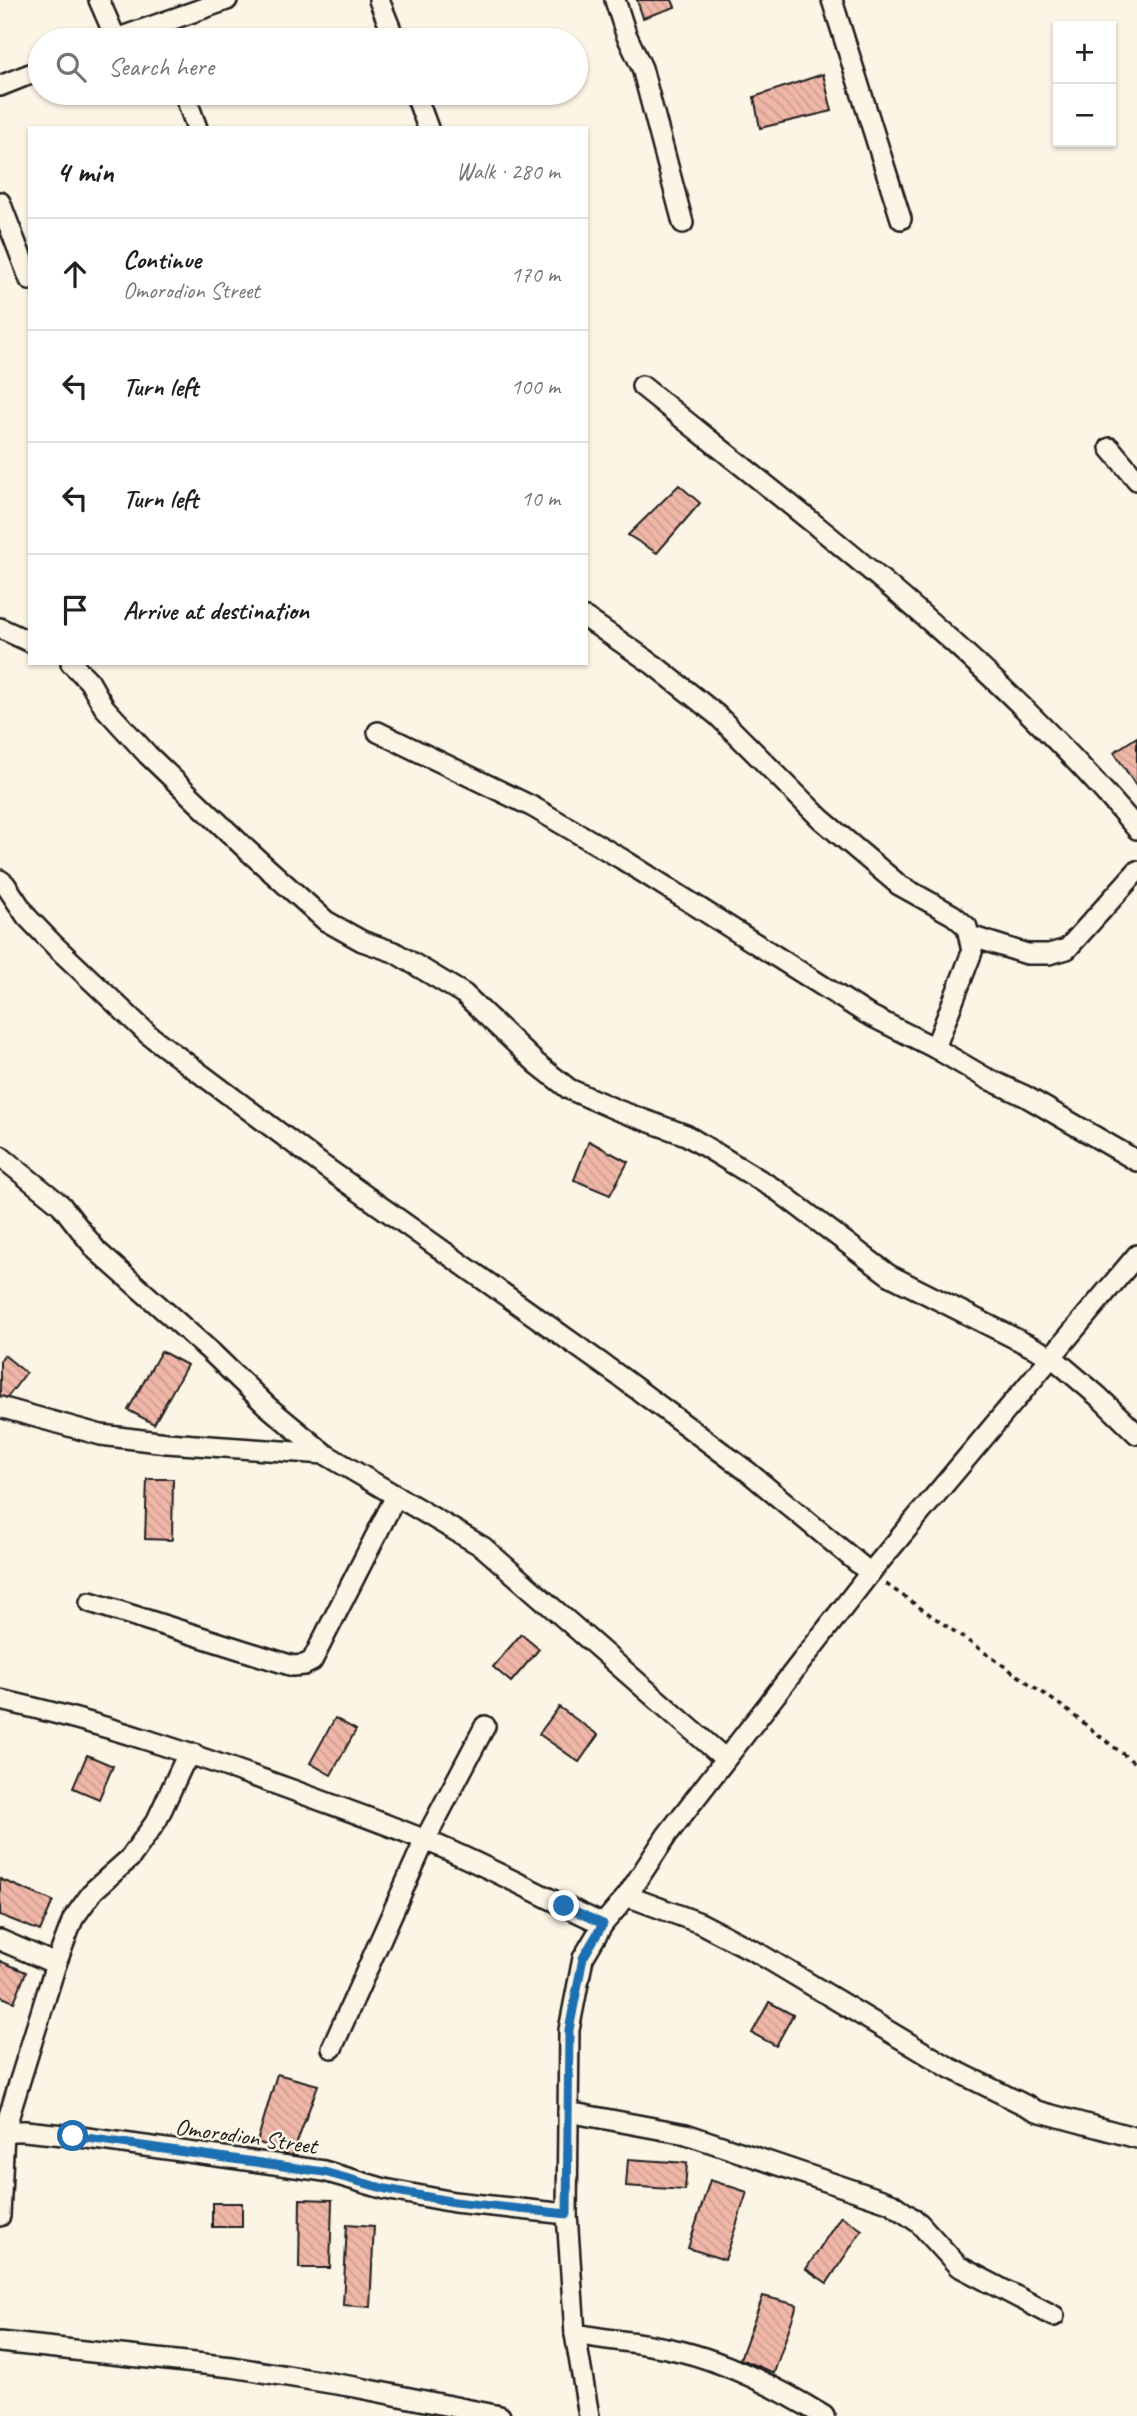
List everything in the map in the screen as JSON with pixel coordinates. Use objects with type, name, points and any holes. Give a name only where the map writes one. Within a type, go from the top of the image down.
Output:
[{"type":"street","points":[[99,0],[110,28]]},
{"type":"street","points":[[172,28],[227,0]]},
{"type":"street","points":[[379,0],[390,28]]},
{"type":"street","points":[[615,0],[626,34],[642,68],[683,223]]},
{"type":"street","points":[[832,0],[901,219]]},
{"type":"street","points":[[0,86],[28,75]]},
{"type":"street","points":[[188,105],[196,126]]},
{"type":"street","points":[[419,105],[427,126]]},
{"type":"street","points":[[0,202],[28,275]]},
{"type":"street","points":[[642,386],[872,571],[1041,725],[1097,781],[1137,828]]},
{"type":"street","points":[[1110,448],[1137,480]]},
{"type":"street","points":[[588,619],[654,665],[717,715],[821,819],[899,885],[953,915],[967,927],[972,952],[935,1048]]},
{"type":"street","points":[[0,628],[28,641]]},
{"type":"street","points":[[73,665],[89,681],[104,707],[148,755],[326,921],[362,941],[394,953],[464,994],[536,1063],[569,1088],[617,1110],[686,1135],[778,1191],[889,1275],[1052,1357],[1100,1397],[1137,1434]]},
{"type":"street","points":[[378,732],[533,807],[622,859],[867,1014],[1024,1096],[1137,1161]]},
{"type":"street","points":[[970,936],[1027,954],[1049,954],[1067,949],[1137,871]]},
{"type":"street","points":[[0,880],[27,917],[46,937],[149,1035],[325,1167],[633,1385],[747,1471],[870,1573]]},
{"type":"street","points":[[0,1156],[61,1205],[97,1251],[267,1406],[325,1454],[483,1547],[724,1758]]},
{"type":"street","points":[[589,2416],[575,2334],[567,2214],[569,2030],[583,1958],[603,1924],[627,1896],[667,1835],[724,1758],[870,1573],[1137,1255]]},
{"type":"street","points":[[0,1407],[101,1435],[167,1443],[325,1454]]},
{"type":"street","points":[[90,1602],[293,1666],[304,1665],[312,1661],[397,1496]]},
{"type":"street","points":[[0,1700],[58,1712],[194,1754],[425,1840],[531,1887],[603,1924]]},
{"type":"street","points":[[332,2048],[425,1840],[485,1726]]},
{"type":"street","points":[[0,2216],[2,2132],[55,1964],[73,1919],[94,1890],[130,1858],[157,1820],[183,1764],[194,1754]]},
{"type":"street","points":[[627,1896],[700,1923],[758,1953],[950,2068],[1037,2111],[1137,2138]]},
{"type":"street","points":[[0,1940],[55,1964]]},
{"type":"street","points":[[568,2112],[686,2134],[891,2203],[919,2223],[958,2266],[1054,2316]]},
{"type":"street","name":"Omorodion Street","points":[[2,2132],[25,2131],[73,2136],[324,2172],[386,2189],[454,2202],[567,2214]]},
{"type":"street","points":[[575,2334],[673,2349],[721,2364],[758,2380],[824,2416]]},
{"type":"street","points":[[0,2342],[232,2367],[355,2386],[500,2416]]},
{"type":"path","points":[[870,1573],[1063,1707],[1137,1765]]},
{"type":"building","points":[[637,0],[672,0],[675,7],[643,18]]},
{"type":"building","points":[[823,74],[832,111],[760,128],[754,97]]},
{"type":"building","points":[[679,485],[700,503],[657,553],[628,535]]},
{"type":"building","points":[[1137,737],[1137,785],[1136,786],[1114,752]]},
{"type":"building","points":[[589,1141],[628,1162],[610,1195],[574,1180]]},
{"type":"building","points":[[161,1351],[187,1365],[154,1424],[128,1410]]},
{"type":"building","points":[[4,1355],[26,1373],[3,1403],[0,1400],[0,1361]]},
{"type":"building","points":[[147,1479],[173,1479],[172,1540],[145,1539]]},
{"type":"building","points":[[521,1634],[539,1649],[511,1682],[493,1667]]},
{"type":"building","points":[[559,1707],[598,1735],[579,1762],[539,1734]]},
{"type":"building","points":[[335,1718],[356,1730],[331,1775],[310,1763]]},
{"type":"building","points":[[87,1755],[113,1766],[99,1799],[73,1788]]},
{"type":"building","points":[[0,1879],[53,1901],[40,1931],[0,1915]]},
{"type":"building","points":[[0,1961],[26,1972],[14,2002],[0,1996]]},
{"type":"building","points":[[769,2002],[793,2015],[776,2046],[752,2033]]},
{"type":"building","points":[[277,2074],[318,2085],[292,2156],[257,2142]]},
{"type":"building","points":[[628,2159],[687,2163],[685,2190],[626,2186]]},
{"type":"building","points":[[710,2180],[747,2192],[725,2260],[688,2248]]},
{"type":"building","points":[[300,2199],[332,2200],[330,2268],[299,2268]]},
{"type":"building","points":[[212,2203],[242,2203],[242,2227],[212,2227]]},
{"type":"building","points":[[841,2216],[862,2230],[827,2283],[806,2269]]},
{"type":"building","points":[[347,2224],[374,2226],[370,2307],[343,2305]]},
{"type":"building","points":[[763,2296],[797,2305],[774,2373],[740,2359]]},
{"type":"route","points":[[73,2136],[324,2172],[386,2189],[454,2202],[567,2214],[569,2030],[583,1958],[603,1924],[564,1906]]}]
